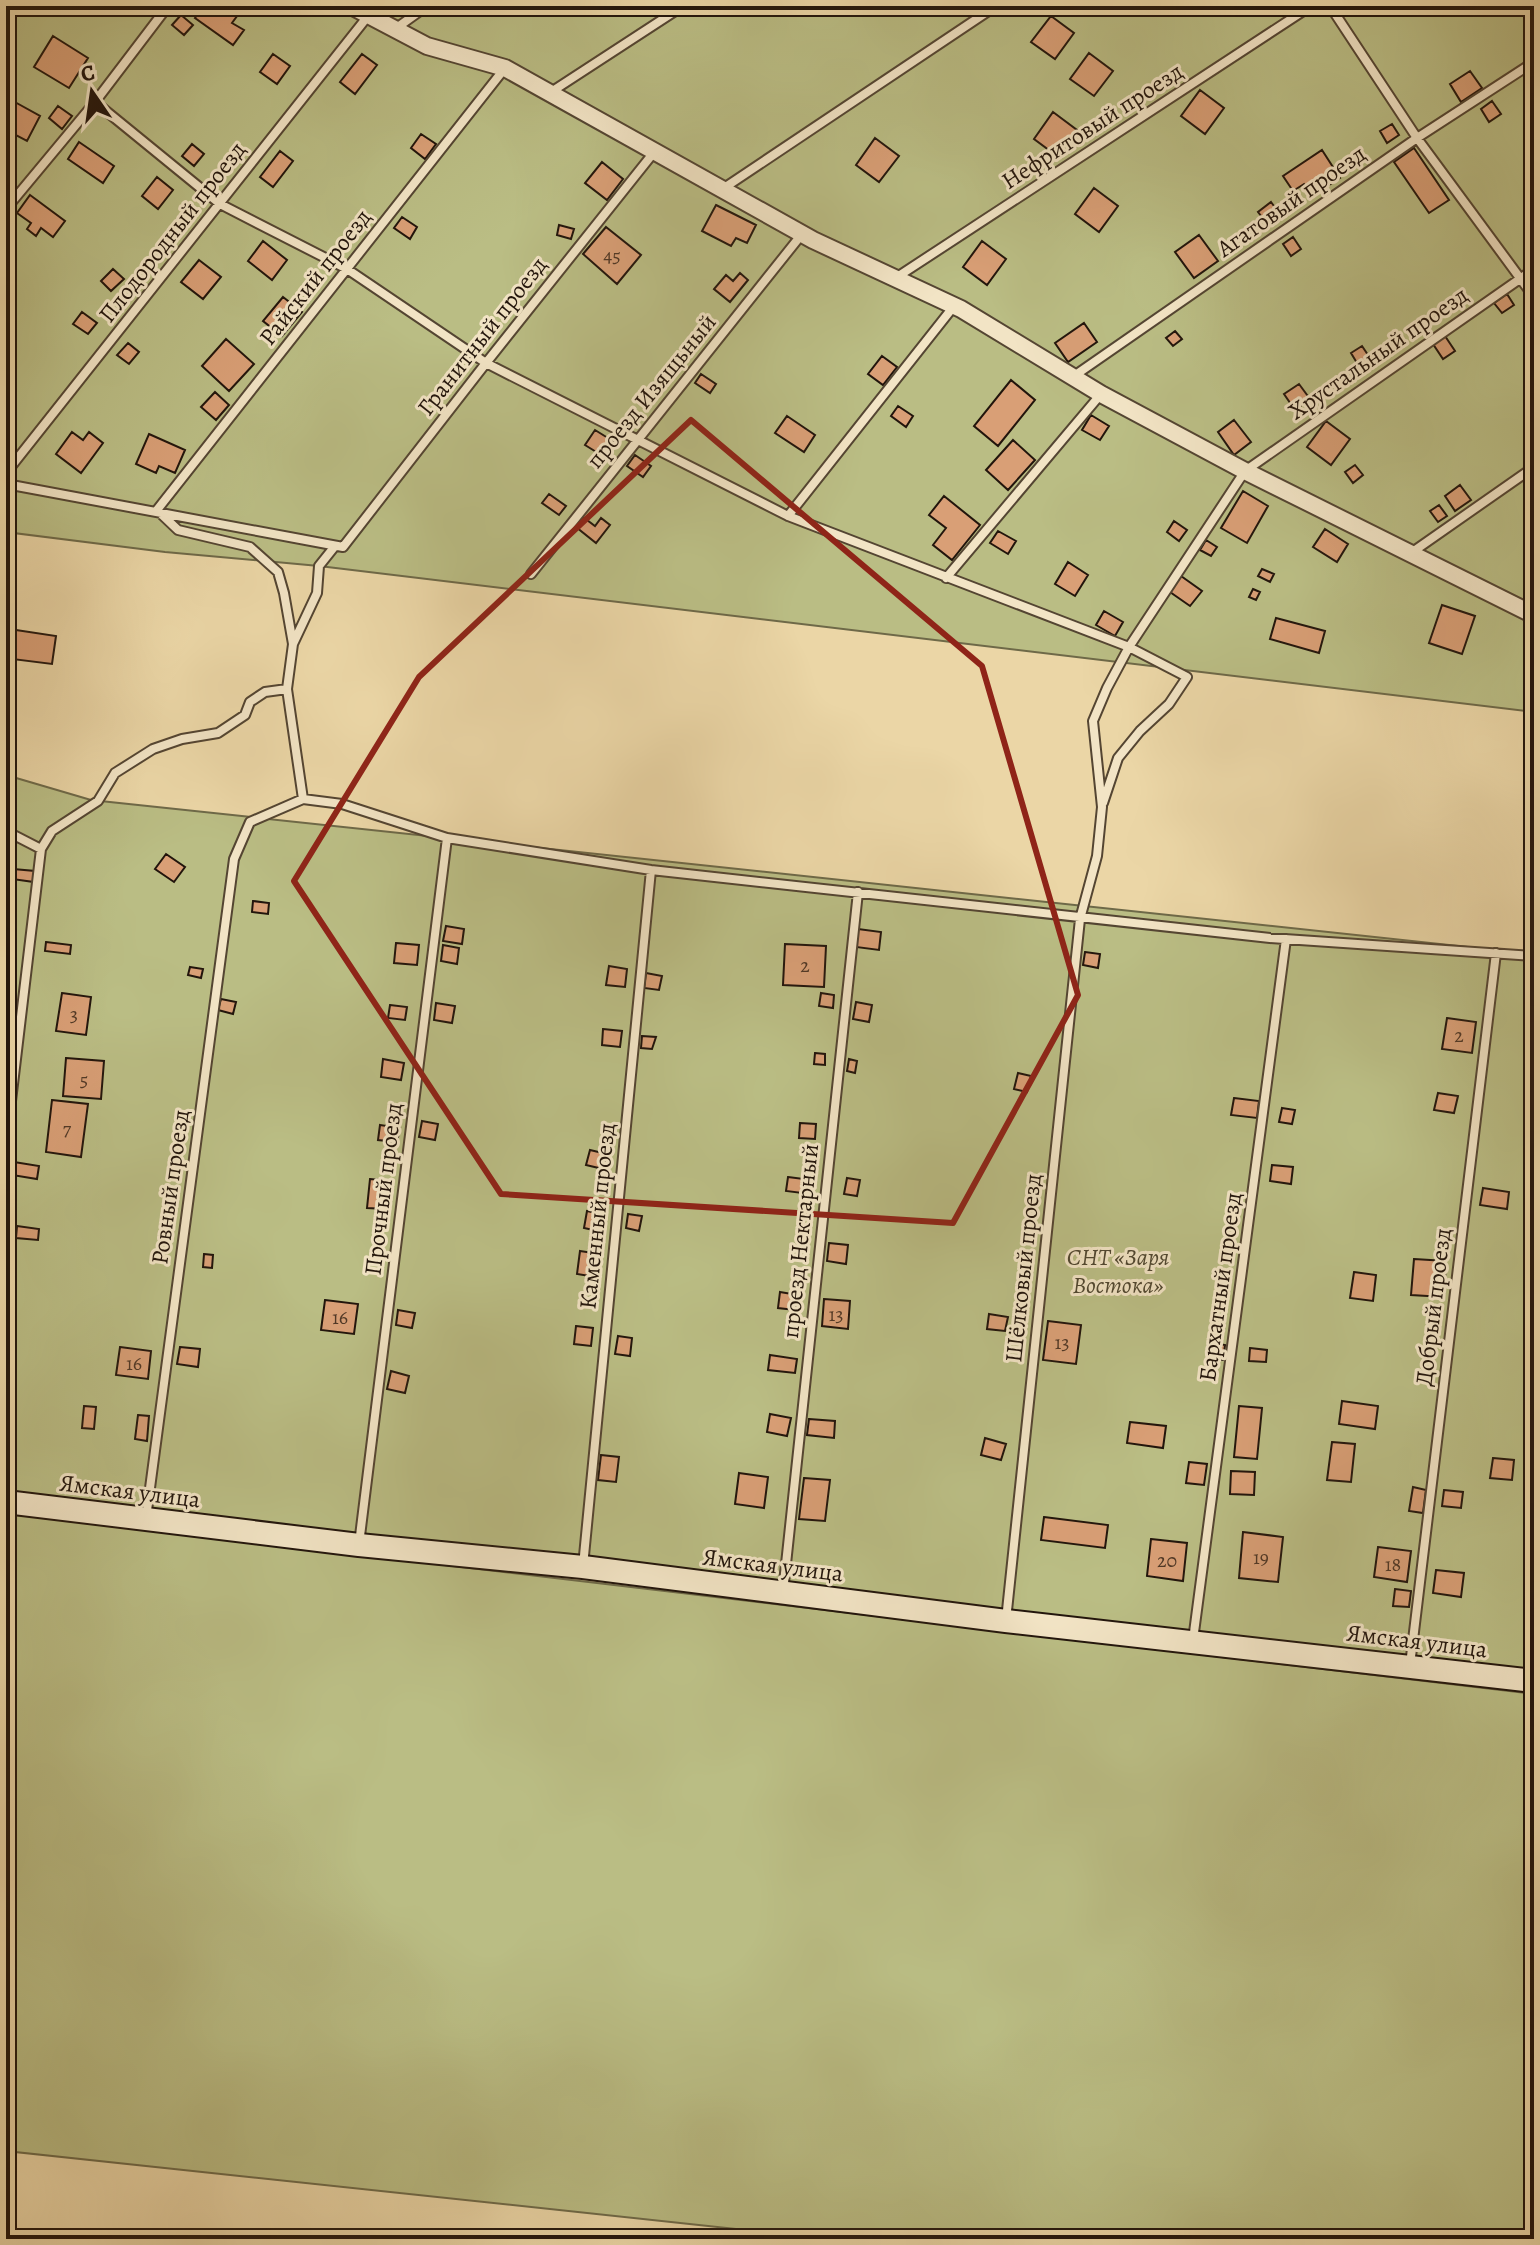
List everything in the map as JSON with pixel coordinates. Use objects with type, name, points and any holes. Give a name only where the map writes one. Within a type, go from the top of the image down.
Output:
[{"type":"street","points":[[351,6],[427,46],[505,68],[803,234],[954,306],[1101,394],[1245,471],[1534,615]]},
{"type":"street","name":"Ямская улица","points":[[6,1502],[359,1545],[583,1567],[1006,1621],[1534,1681]]},
{"type":"lane","points":[[6,209],[95,102],[168,6]]},
{"type":"lane","points":[[393,30],[427,6]]},
{"type":"lane","points":[[550,92],[683,6]]},
{"type":"lane","points":[[724,188],[996,6]]},
{"type":"lane","name":"Нефритовый проезд","points":[[894,279],[1311,6]]},
{"type":"lane","points":[[1330,6],[1417,138],[1534,297]]},
{"type":"lane","name":"Плодородный проезд","points":[[6,473],[369,15]]},
{"type":"lane","name":"Агатовый проезд","points":[[1073,377],[1417,138],[1534,62]]},
{"type":"lane","name":"Райский проезд","points":[[157,510],[505,68]]},
{"type":"lane","points":[[95,102],[220,204],[347,269],[486,363],[788,516],[1129,647],[1187,677],[1169,704],[1140,731],[1118,758],[1102,807]]},
{"type":"lane","name":"Гранитный проезд","points":[[293,644],[317,593],[319,566],[339,546],[655,151]]},
{"type":"lane","name":"проезд Изящьный","points":[[531,574],[803,234]]},
{"type":"lane","name":"Хрустальный проезд","points":[[1245,471],[1534,269]]},
{"type":"lane","points":[[788,516],[954,306]]},
{"type":"lane","points":[[946,578],[1101,394]]},
{"type":"lane","points":[[1410,554],[1534,467]]},
{"type":"lane","points":[[1102,807],[1093,721],[1107,688],[1129,647],[1245,471]]},
{"type":"lane","points":[[6,484],[339,546]]},
{"type":"lane","points":[[157,510],[178,530],[250,547],[278,572],[293,644],[287,689],[303,799],[342,804],[447,838],[651,870],[1080,919],[1286,939],[1534,956]]},
{"type":"lane","points":[[6,1143],[41,849],[52,831],[98,801],[115,773],[153,749],[182,739],[218,733],[245,715],[250,702],[265,692],[287,689]]},
{"type":"lane","name":"Ровный проезд","points":[[146,1520],[234,859],[250,822],[303,799]]},
{"type":"lane","name":"Шёлковый проезд","points":[[1006,1621],[1080,919],[1097,856],[1102,807]]},
{"type":"lane","points":[[6,831],[41,849]]},
{"type":"lane","name":"Прочный проезд","points":[[359,1545],[447,838]]},
{"type":"lane","name":"Каменный проезд","points":[[583,1567],[651,870]]},
{"type":"lane","name":"проезд Нектарный","points":[[782,1593],[858,892]]},
{"type":"lane","name":"Бархатный проезд","points":[[1193,1641],[1286,939]]},
{"type":"lane","name":"Добрый проезд","points":[[1410,1666],[1496,953]]},
{"type":"highlighted area","points":[[691,420],[982,666],[1078,995],[953,1223],[501,1194],[294,881],[419,677]]},
{"type":"green space","points":[[6,6],[1534,6],[1534,712],[319,566],[165,552],[6,532]]},
{"type":"green space","name":"СНТ «Заря Востока»","points":[[6,775],[91,800],[1534,954],[1534,1681],[6,1502]]},
{"type":"green space","points":[[6,1513],[1534,1694],[1534,2239],[830,2239],[6,2151]]},
{"type":"building","points":[[204,6],[243,8],[232,23],[244,30],[233,45],[195,18]]},
{"type":"building","points":[[181,15],[193,25],[184,35],[172,25]]},
{"type":"building","points":[[1051,16],[1074,33],[1055,59],[1031,42]]},
{"type":"building","points":[[53,36],[88,58],[69,88],[34,67]]},
{"type":"building","points":[[1089,53],[1113,71],[1094,96],[1070,79]]},
{"type":"building","points":[[273,54],[290,66],[277,84],[260,72]]},
{"type":"building","points":[[362,54],[377,65],[355,94],[340,82]]},
{"type":"building","points":[[1470,71],[1482,88],[1461,102],[1450,84]]},
{"type":"building","points":[[1200,90],[1224,108],[1205,134],[1181,116]]},
{"type":"building","points":[[13,101],[40,116],[27,141],[6,130],[6,115]]},
{"type":"building","points":[[1492,101],[1501,114],[1489,122],[1481,109]]},
{"type":"building","points":[[58,106],[72,116],[62,129],[49,118]]},
{"type":"building","points":[[1053,112],[1077,130],[1057,156],[1034,139]]},
{"type":"building","points":[[1392,124],[1399,135],[1387,143],[1380,131]]},
{"type":"building","points":[[421,134],[436,144],[425,159],[411,148]]},
{"type":"building","points":[[875,138],[899,156],[879,182],[856,165]]},
{"type":"building","points":[[79,142],[114,166],[103,183],[68,159]]},
{"type":"building","points":[[192,144],[204,154],[194,166],[182,156]]},
{"type":"building","points":[[1414,148],[1449,200],[1429,213],[1394,162]]},
{"type":"building","points":[[1322,150],[1340,178],[1312,196],[1304,184],[1293,191],[1283,176]]},
{"type":"building","points":[[280,151],[293,161],[273,187],[260,177]]},
{"type":"building","points":[[602,162],[623,179],[607,200],[585,183]]},
{"type":"building","points":[[157,177],[173,190],[158,209],[142,196]]},
{"type":"building","points":[[1094,188],[1118,206],[1099,232],[1075,214]]},
{"type":"building","points":[[30,195],[65,221],[53,237],[41,228],[36,236],[27,229],[31,223],[17,213]]},
{"type":"building","points":[[1271,202],[1282,217],[1269,226],[1258,212]]},
{"type":"building","points":[[716,205],[756,225],[747,243],[736,238],[731,246],[702,231]]},
{"type":"building","points":[[402,217],[417,227],[410,239],[394,228]]},
{"type":"building","points":[[559,225],[574,229],[571,239],[557,235]]},
{"type":"building","points":[[606,227],[641,255],[617,284],[583,254]]},
{"type":"building","points":[[1199,235],[1218,261],[1194,278],[1175,252]]},
{"type":"building","points":[[1293,237],[1301,249],[1291,256],[1283,244]]},
{"type":"building","points":[[263,241],[287,260],[272,280],[248,261]]},
{"type":"building","points":[[982,241],[1006,259],[987,285],[963,267]]},
{"type":"building","points":[[199,260],[221,277],[203,299],[181,282]]},
{"type":"building","points":[[113,269],[124,279],[111,291],[101,281]]},
{"type":"building","points":[[740,273],[748,280],[730,302],[714,289],[726,275],[733,281]]},
{"type":"building","points":[[1507,294],[1514,305],[1502,313],[1494,303]]},
{"type":"building","points":[[283,297],[302,312],[282,336],[263,321]]},
{"type":"building","points":[[82,312],[97,323],[88,334],[73,324]]},
{"type":"building","points":[[1084,323],[1097,342],[1068,362],[1055,343]]},
{"type":"building","points":[[1175,331],[1182,339],[1173,346],[1166,338]]},
{"type":"building","points":[[1445,336],[1455,351],[1443,359],[1433,344]]},
{"type":"building","points":[[226,339],[254,364],[229,391],[202,366]]},
{"type":"building","points":[[128,343],[139,352],[129,364],[117,355]]},
{"type":"building","points":[[1362,346],[1372,361],[1360,368],[1351,353]]},
{"type":"building","points":[[882,356],[897,367],[883,385],[868,374]]},
{"type":"building","points":[[701,374],[716,384],[710,393],[695,383]]},
{"type":"building","points":[[1011,380],[1035,400],[998,446],[974,426]]},
{"type":"building","points":[[1299,384],[1310,399],[1295,410],[1284,394]]},
{"type":"building","points":[[215,392],[229,405],[216,420],[201,407]]},
{"type":"building","points":[[898,406],[913,416],[906,427],[891,416]]},
{"type":"building","points":[[1091,415],[1109,426],[1100,440],[1082,430]]},
{"type":"building","points":[[787,416],[815,435],[804,452],[775,433]]},
{"type":"building","points":[[1234,420],[1251,442],[1234,455],[1218,432]]},
{"type":"building","points":[[1326,421],[1350,439],[1331,465],[1307,447]]},
{"type":"building","points":[[595,430],[616,443],[606,458],[585,445]]},
{"type":"building","points":[[72,432],[83,440],[89,432],[103,443],[81,473],[56,454]]},
{"type":"building","points":[[149,434],[185,450],[175,473],[159,466],[156,473],[136,464]]},
{"type":"building","points":[[1013,440],[1035,460],[1008,490],[986,470]]},
{"type":"building","points":[[635,455],[651,466],[643,477],[627,466]]},
{"type":"building","points":[[1355,465],[1363,475],[1353,483],[1345,472]]},
{"type":"building","points":[[1460,485],[1471,500],[1455,511],[1445,496]]},
{"type":"building","points":[[1243,491],[1268,506],[1247,543],[1221,528]]},
{"type":"building","points":[[549,494],[566,506],[559,515],[542,503]]},
{"type":"building","points":[[944,496],[980,525],[952,560],[933,545],[946,528],[929,515]]},
{"type":"building","points":[[1439,505],[1447,516],[1438,522],[1430,511]]},
{"type":"building","points":[[583,517],[595,526],[601,518],[610,525],[596,543],[576,527]]},
{"type":"building","points":[[1174,521],[1187,530],[1179,541],[1167,532]]},
{"type":"building","points":[[1325,529],[1348,544],[1337,562],[1313,547]]},
{"type":"building","points":[[998,531],[1016,541],[1008,554],[990,543]]},
{"type":"building","points":[[1206,540],[1217,547],[1211,556],[1200,550]]},
{"type":"building","points":[[1068,562],[1088,575],[1075,596],[1055,584]]},
{"type":"building","points":[[1262,569],[1274,574],[1270,582],[1258,576]]},
{"type":"building","points":[[1181,576],[1202,591],[1190,606],[1170,592]]},
{"type":"building","points":[[1253,589],[1260,592],[1256,600],[1249,597]]},
{"type":"building","points":[[1442,605],[1475,616],[1462,654],[1429,643]]},
{"type":"building","points":[[1104,611],[1123,622],[1115,636],[1096,625]]},
{"type":"building","points":[[1276,618],[1325,631],[1319,653],[1270,639]]},
{"type":"building","points":[[16,630],[56,636],[52,664],[12,659]]},
{"type":"building","points":[[166,854],[185,867],[174,882],[155,869]]},
{"type":"building","points":[[13,869],[35,871],[34,882],[12,879]]},
{"type":"building","points":[[253,901],[269,903],[268,914],[252,912]]},
{"type":"building","points":[[446,926],[464,929],[462,944],[443,941]]},
{"type":"building","points":[[858,929],[881,932],[879,950],[856,947]]},
{"type":"building","points":[[46,942],[71,945],[70,954],[45,951]]},
{"type":"building","points":[[396,943],[419,945],[417,965],[394,963]]},
{"type":"building","points":[[785,944],[826,946],[824,987],[783,985]]},
{"type":"building","points":[[443,945],[459,948],[457,964],[441,961]]},
{"type":"building","points":[[1085,952],[1100,954],[1098,968],[1083,965]]},
{"type":"building","points":[[609,966],[627,969],[625,987],[606,985]]},
{"type":"building","points":[[190,967],[203,969],[201,978],[188,975]]},
{"type":"building","points":[[646,973],[662,976],[659,990],[644,988]]},
{"type":"building","points":[[62,993],[91,997],[86,1035],[56,1031]]},
{"type":"building","points":[[821,993],[834,995],[833,1008],[819,1006]]},
{"type":"building","points":[[221,999],[236,1002],[233,1014],[218,1010]]},
{"type":"building","points":[[856,1002],[872,1005],[869,1022],[853,1019]]},
{"type":"building","points":[[436,1003],[455,1006],[452,1023],[434,1020]]},
{"type":"building","points":[[390,1005],[407,1007],[405,1020],[388,1018]]},
{"type":"building","points":[[1447,1018],[1476,1022],[1472,1053],[1442,1049]]},
{"type":"building","points":[[603,1029],[622,1031],[620,1047],[602,1045]]},
{"type":"building","points":[[642,1036],[656,1037],[652,1049],[641,1048]]},
{"type":"building","points":[[815,1053],[825,1054],[825,1065],[814,1064]]},
{"type":"building","points":[[66,1058],[104,1061],[101,1099],[63,1096]]},
{"type":"building","points":[[383,1059],[404,1063],[401,1080],[381,1077]]},
{"type":"building","points":[[849,1059],[857,1061],[855,1073],[847,1071]]},
{"type":"building","points":[[1018,1073],[1031,1076],[1027,1092],[1014,1089]]},
{"type":"building","points":[[1438,1093],[1458,1096],[1454,1113],[1434,1110]]},
{"type":"building","points":[[1234,1098],[1259,1101],[1257,1118],[1231,1115]]},
{"type":"building","points":[[52,1100],[88,1104],[81,1157],[46,1152]]},
{"type":"building","points":[[1282,1108],[1295,1110],[1292,1124],[1279,1122]]},
{"type":"building","points":[[422,1121],[438,1124],[435,1140],[419,1137]]},
{"type":"building","points":[[800,1123],[816,1124],[815,1139],[799,1138]]},
{"type":"building","points":[[380,1125],[400,1128],[397,1142],[378,1140]]},
{"type":"building","points":[[590,1150],[607,1154],[603,1169],[586,1165]]},
{"type":"building","points":[[14,1162],[39,1166],[37,1179],[12,1175]]},
{"type":"building","points":[[1272,1165],[1293,1167],[1291,1184],[1270,1181]]},
{"type":"building","points":[[788,1177],[812,1180],[810,1194],[786,1191]]},
{"type":"building","points":[[847,1178],[860,1180],[857,1196],[844,1194]]},
{"type":"building","points":[[370,1179],[389,1181],[386,1209],[367,1208]]},
{"type":"building","points":[[1483,1188],[1509,1192],[1507,1209],[1480,1205]]},
{"type":"building","points":[[587,1211],[601,1214],[598,1231],[584,1228]]},
{"type":"building","points":[[628,1214],[642,1216],[639,1231],[626,1228]]},
{"type":"building","points":[[17,1226],[39,1229],[38,1240],[16,1238]]},
{"type":"building","points":[[829,1243],[848,1245],[846,1264],[827,1261]]},
{"type":"building","points":[[580,1251],[600,1254],[596,1277],[577,1274]]},
{"type":"building","points":[[204,1254],[213,1255],[212,1268],[203,1267]]},
{"type":"building","points":[[1414,1259],[1446,1261],[1444,1297],[1411,1295]]},
{"type":"building","points":[[1354,1272],[1376,1275],[1373,1301],[1350,1298]]},
{"type":"building","points":[[780,1292],[798,1295],[795,1310],[778,1308]]},
{"type":"building","points":[[824,1299],[850,1301],[848,1329],[822,1326]]},
{"type":"building","points":[[325,1300],[358,1304],[354,1334],[321,1330]]},
{"type":"building","points":[[398,1310],[415,1313],[412,1328],[396,1325]]},
{"type":"building","points":[[989,1314],[1008,1317],[1005,1331],[987,1329]]},
{"type":"building","points":[[1048,1321],[1081,1325],[1076,1364],[1043,1360]]},
{"type":"building","points":[[576,1326],[593,1328],[591,1346],[574,1344]]},
{"type":"building","points":[[618,1336],[632,1338],[630,1356],[615,1354]]},
{"type":"building","points":[[1213,1343],[1225,1345],[1223,1360],[1211,1359]]},
{"type":"building","points":[[120,1347],[151,1351],[148,1379],[116,1375]]},
{"type":"building","points":[[180,1347],[200,1349],[198,1367],[177,1364]]},
{"type":"building","points":[[1250,1348],[1267,1350],[1266,1362],[1249,1361]]},
{"type":"building","points":[[770,1355],[797,1359],[795,1373],[768,1370]]},
{"type":"building","points":[[391,1371],[409,1376],[405,1393],[387,1389]]},
{"type":"building","points":[[1342,1401],[1378,1406],[1375,1429],[1339,1424]]},
{"type":"building","points":[[84,1406],[96,1407],[94,1429],[82,1428]]},
{"type":"building","points":[[1239,1406],[1262,1408],[1257,1459],[1234,1457]]},
{"type":"building","points":[[770,1414],[791,1418],[787,1436],[767,1432]]},
{"type":"building","points":[[138,1415],[149,1416],[147,1441],[135,1439]]},
{"type":"building","points":[[809,1419],[835,1421],[834,1438],[807,1435]]},
{"type":"building","points":[[1130,1422],[1166,1426],[1163,1448],[1127,1443]]},
{"type":"building","points":[[985,1438],[1006,1444],[1001,1460],[981,1455]]},
{"type":"building","points":[[1332,1442],[1355,1444],[1351,1482],[1327,1480]]},
{"type":"building","points":[[601,1455],[619,1457],[616,1482],[598,1480]]},
{"type":"building","points":[[1493,1458],[1514,1460],[1512,1480],[1490,1478]]},
{"type":"building","points":[[1189,1462],[1207,1464],[1204,1485],[1186,1483]]},
{"type":"building","points":[[1231,1471],[1255,1472],[1254,1495],[1230,1494]]},
{"type":"building","points":[[739,1473],[768,1477],[764,1508],[735,1504]]},
{"type":"building","points":[[804,1478],[830,1480],[825,1521],[799,1519]]},
{"type":"building","points":[[1413,1487],[1426,1490],[1423,1513],[1409,1511]]},
{"type":"building","points":[[1444,1490],[1463,1492],[1461,1508],[1442,1506]]},
{"type":"building","points":[[1044,1517],[1108,1525],[1105,1548],[1041,1540]]},
{"type":"building","points":[[1243,1532],[1283,1537],[1278,1582],[1239,1578]]},
{"type":"building","points":[[1151,1539],[1187,1543],[1183,1581],[1147,1576]]},
{"type":"building","points":[[1378,1547],[1411,1551],[1407,1582],[1374,1577]]},
{"type":"building","points":[[1436,1570],[1464,1573],[1461,1597],[1433,1593]]},
{"type":"building","points":[[1395,1589],[1411,1591],[1409,1607],[1393,1606]]}]
